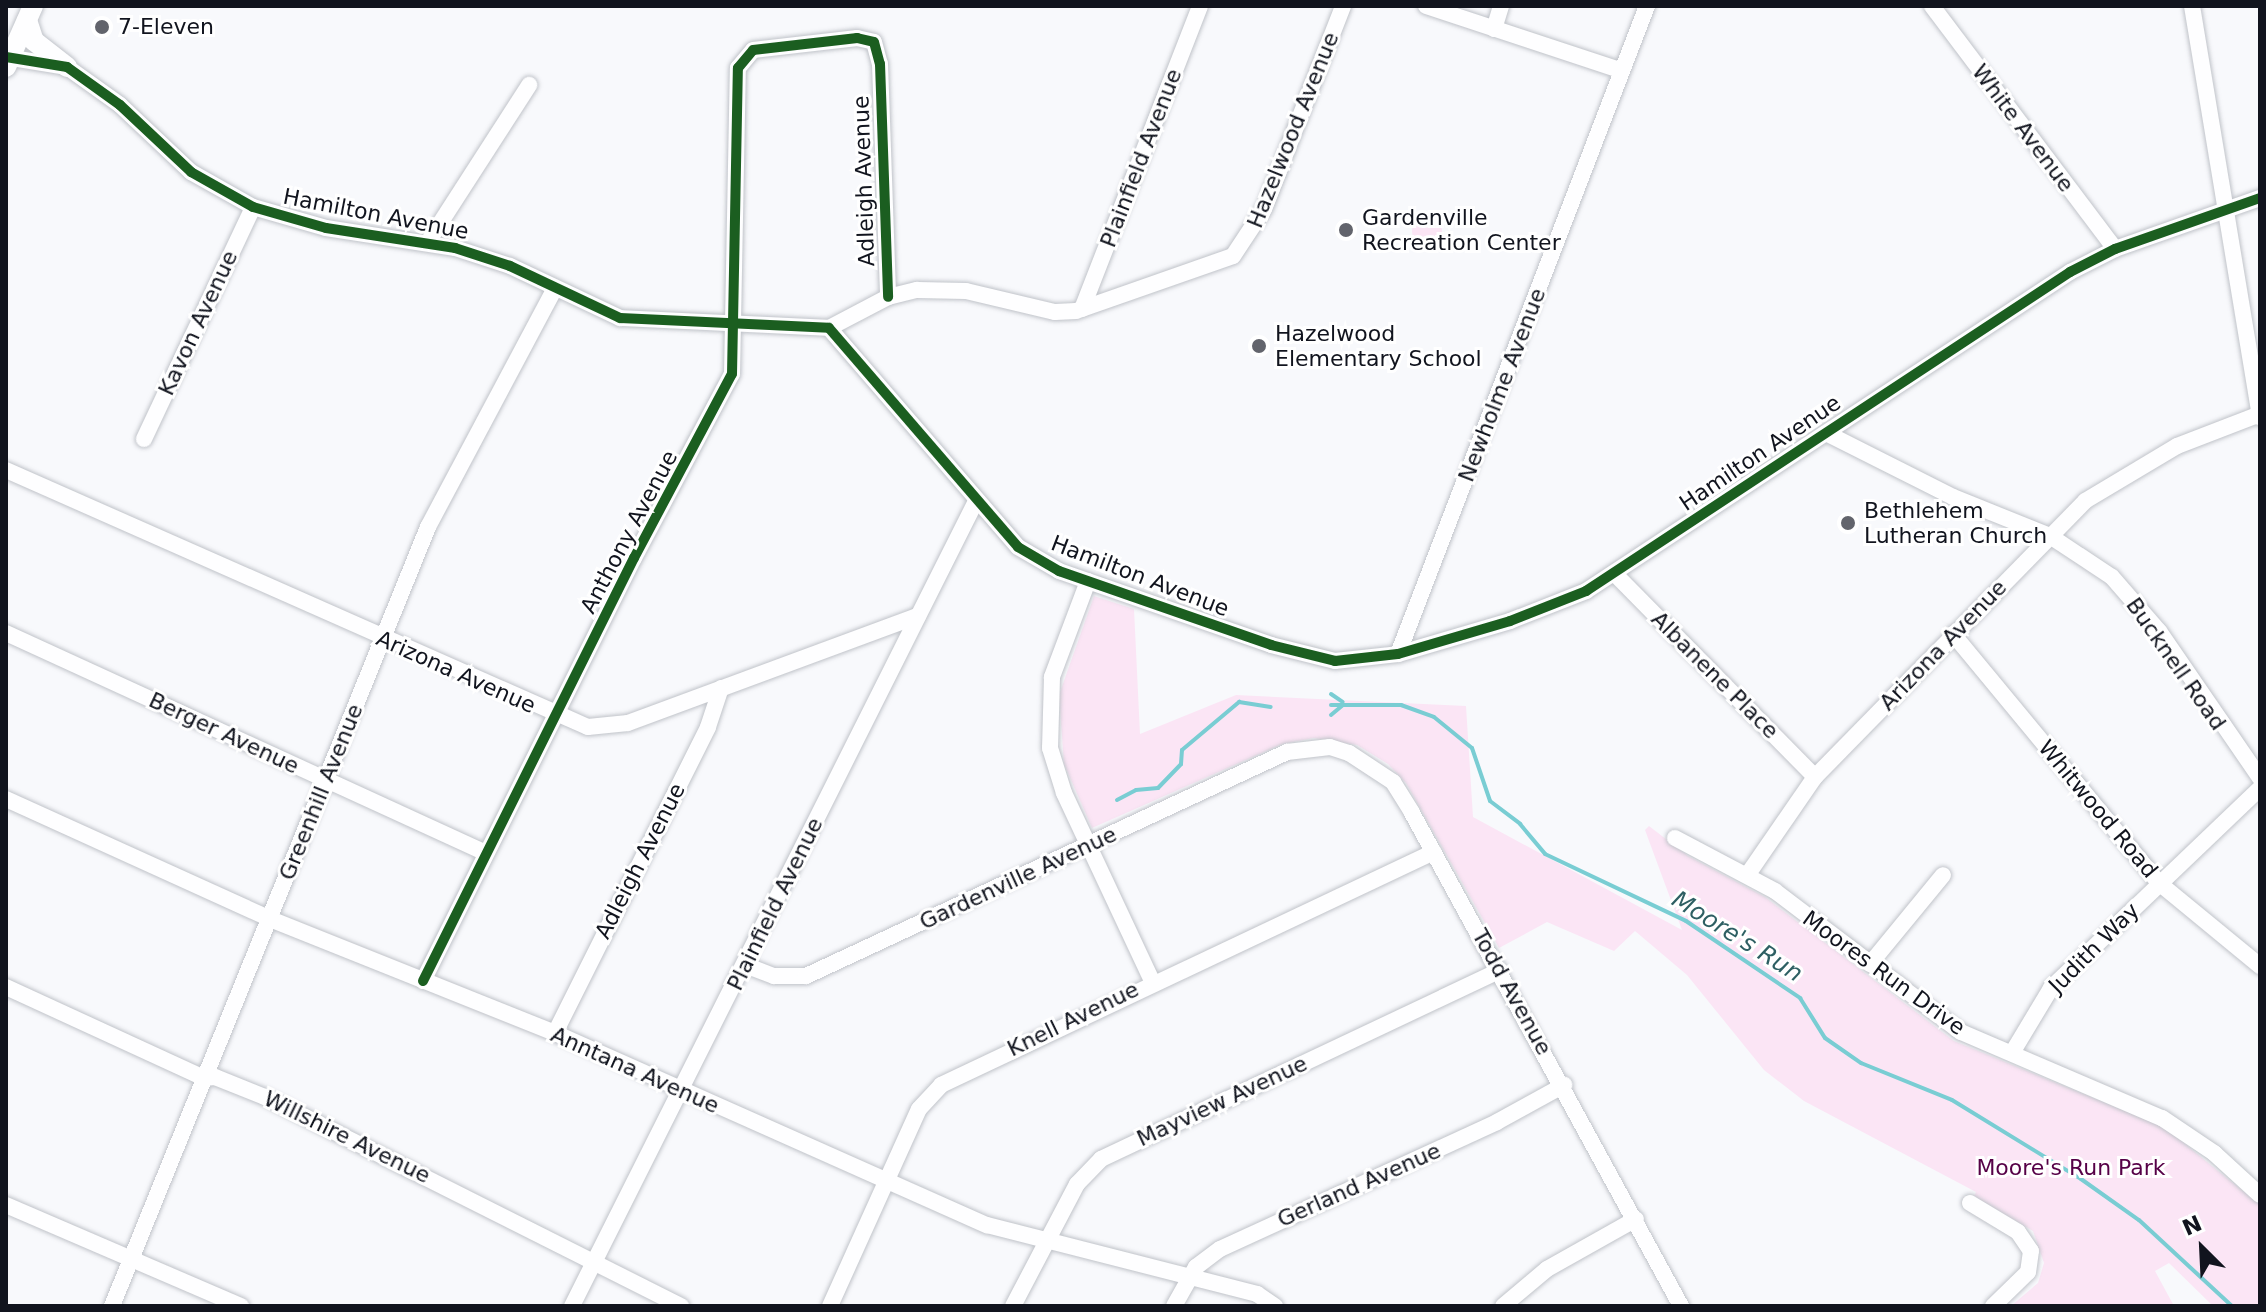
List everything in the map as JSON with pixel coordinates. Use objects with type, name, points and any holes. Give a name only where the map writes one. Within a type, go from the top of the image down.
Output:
[{"type":"main road","points":[[8,60],[30,13]]},
{"type":"main road","points":[[30,13],[34,41],[67,67]]},
{"type":"street","name":"Plainfield Avenue","points":[[1082,309],[1200,6]]},
{"type":"street","name":"Hazelwood Avenue","points":[[829,328],[888,297],[917,290],[966,291],[1055,312],[1082,309],[1213,266],[1243,247],[1264,209],[1343,6]]},
{"type":"street","points":[[1426,6],[1622,71]]},
{"type":"street","points":[[1494,29],[1501,6]]},
{"type":"street","name":"Newholme Avenue","points":[[1398,654],[1647,6]]},
{"type":"street","name":"White Avenue","points":[[1932,6],[2115,249]]},
{"type":"street","points":[[2192,6],[2260,415]]},
{"type":"street","name":"Anthony Avenue","points":[[423,981],[634,558],[726,388],[733,322],[738,68],[746,54],[761,48],[857,38],[874,42],[880,64]]},
{"type":"street","name":"Hamilton Avenue","points":[[8,60],[67,67],[120,105],[191,172],[253,207],[326,228],[428,242],[492,259],[620,318],[829,328],[1018,547],[1088,581],[1321,660],[1398,654],[1552,605],[1614,573],[2046,286],[2115,249],[2260,198]]},
{"type":"street","name":"Adleigh Avenue","points":[[880,64],[888,297]]},
{"type":"street","points":[[428,242],[529,85]]},
{"type":"street","name":"Kavon Avenue","points":[[144,439],[253,207]]},
{"type":"street","name":"Greenhill Avenue","points":[[112,1306],[327,783],[428,527],[554,290]]},
{"type":"street","name":"Arizona Avenue","points":[[1748,874],[1815,777],[2050,536],[2117,477],[2177,446],[2260,415]]},
{"type":"street","name":"Bucknell Road","points":[[1826,433],[1953,497],[2050,536],[2112,577],[2137,603],[2260,778]]},
{"type":"street","name":"Arizona Avenue","points":[[6,470],[557,717],[609,728],[918,616]]},
{"type":"street","name":"Plainfield Avenue","points":[[572,1306],[976,501]]},
{"type":"street","name":"Albanene Place","points":[[1614,573],[1815,777]]},
{"type":"street","points":[[1088,581],[1052,677],[1049,700],[1057,773],[1152,981]]},
{"type":"street","name":"Berger Avenue","points":[[6,633],[327,783],[486,853]]},
{"type":"street","name":"Whitwood Road","points":[[1953,634],[2159,883],[2260,966]]},
{"type":"street","name":"Adleigh Avenue","points":[[555,1033],[708,727],[721,688]]},
{"type":"street","name":"Todd Avenue","points":[[1287,752],[1330,747],[1374,766],[1393,782],[1564,1085],[1681,1306]]},
{"type":"street","name":"Gardenville Avenue","points":[[745,965],[774,976],[806,976],[1287,752]]},
{"type":"street","name":"Judith Way","points":[[2012,1053],[2051,988],[2260,788]]},
{"type":"street","name":"Anntana Avenue","points":[[6,799],[270,919],[555,1033],[987,1225],[1257,1294],[1275,1306]]},
{"type":"street","name":"Moores Run Drive","points":[[1675,838],[1748,874],[1961,1032],[2162,1118],[2214,1153],[2260,1195]]},
{"type":"street","name":"Knell Avenue","points":[[830,1306],[919,1109],[941,1085],[1152,981],[1434,852]]},
{"type":"street","points":[[1870,964],[1943,875]]},
{"type":"street","name":"Mayview Avenue","points":[[1013,1306],[1077,1184],[1116,1150],[1500,970]]},
{"type":"street","name":"Willshire Avenue","points":[[6,987],[204,1078],[215,1077],[265,1097],[681,1306]]},
{"type":"street","name":"Gerland Avenue","points":[[1174,1306],[1189,1276],[1220,1249],[1483,1128],[1564,1085]]},
{"type":"street","points":[[1970,1203],[2018,1232],[2031,1251],[2028,1272],[1993,1306]]},
{"type":"street","points":[[6,1205],[241,1306]]},
{"type":"street","points":[[1503,1306],[1547,1269],[1636,1219]]},
{"type":"green space","points":[[1427,216],[1438,220],[1442,231],[1438,242],[1427,246],[1416,242],[1412,231],[1416,220]]},
{"type":"green space","name":"Moore's Run Park","points":[[1094,596],[1134,609],[1140,734],[1236,695],[1466,706],[1473,817],[1682,930],[1645,830],[1649,826],[1688,856],[1765,897],[1954,1041],[2164,1127],[2260,1205],[2260,1306],[2213,1306],[2169,1263],[2155,1271],[2174,1306],[2011,1306],[2038,1283],[2044,1263],[2033,1231],[1974,1196],[1976,1192],[1804,1101],[1764,1070],[1687,975],[1635,931],[1614,951],[1547,922],[1499,948],[1406,783],[1388,764],[1357,745],[1314,738],[1282,744],[1092,828],[1064,764],[1059,695]]},
{"type":"waterway","name":"Moore's Run","points":[[1331,694],[1343,702]]},
{"type":"waterway","points":[[1117,800],[1136,790],[1158,788],[1181,764],[1182,750],[1239,702],[1271,707]]},
{"type":"waterway","name":"Moore's Run","points":[[1331,705],[1401,705],[1434,717],[1472,748],[1490,801],[1520,824],[1545,854],[1686,921],[1800,998],[1825,1038],[1861,1063],[1952,1100],[2081,1179],[2139,1220],[2232,1306]]},
{"type":"waterway","name":"Moore's Run","points":[[1331,715],[1343,705]]},
{"type":"cycle path","points":[[423,981],[634,558],[732,374],[738,68],[753,50],[857,38],[874,42],[880,64],[888,297]]},
{"type":"cycle path","points":[[6,57],[67,67],[120,105],[191,172],[253,207],[326,228],[455,248],[510,266],[620,318],[829,328],[1018,547],[1059,571],[1271,645],[1335,661],[1398,654],[1510,621],[1586,591],[2070,272],[2115,249],[2260,198]]},
{"type":"place","name":"7-Eleven","points":[[102,27]]},
{"type":"place","name":"Gardenville Recreation Center","points":[[1346,230]]},
{"type":"place","name":"Hazelwood Elementary School","points":[[1259,346]]},
{"type":"place","name":"Bethlehem Lutheran Church","points":[[1848,523]]}]
